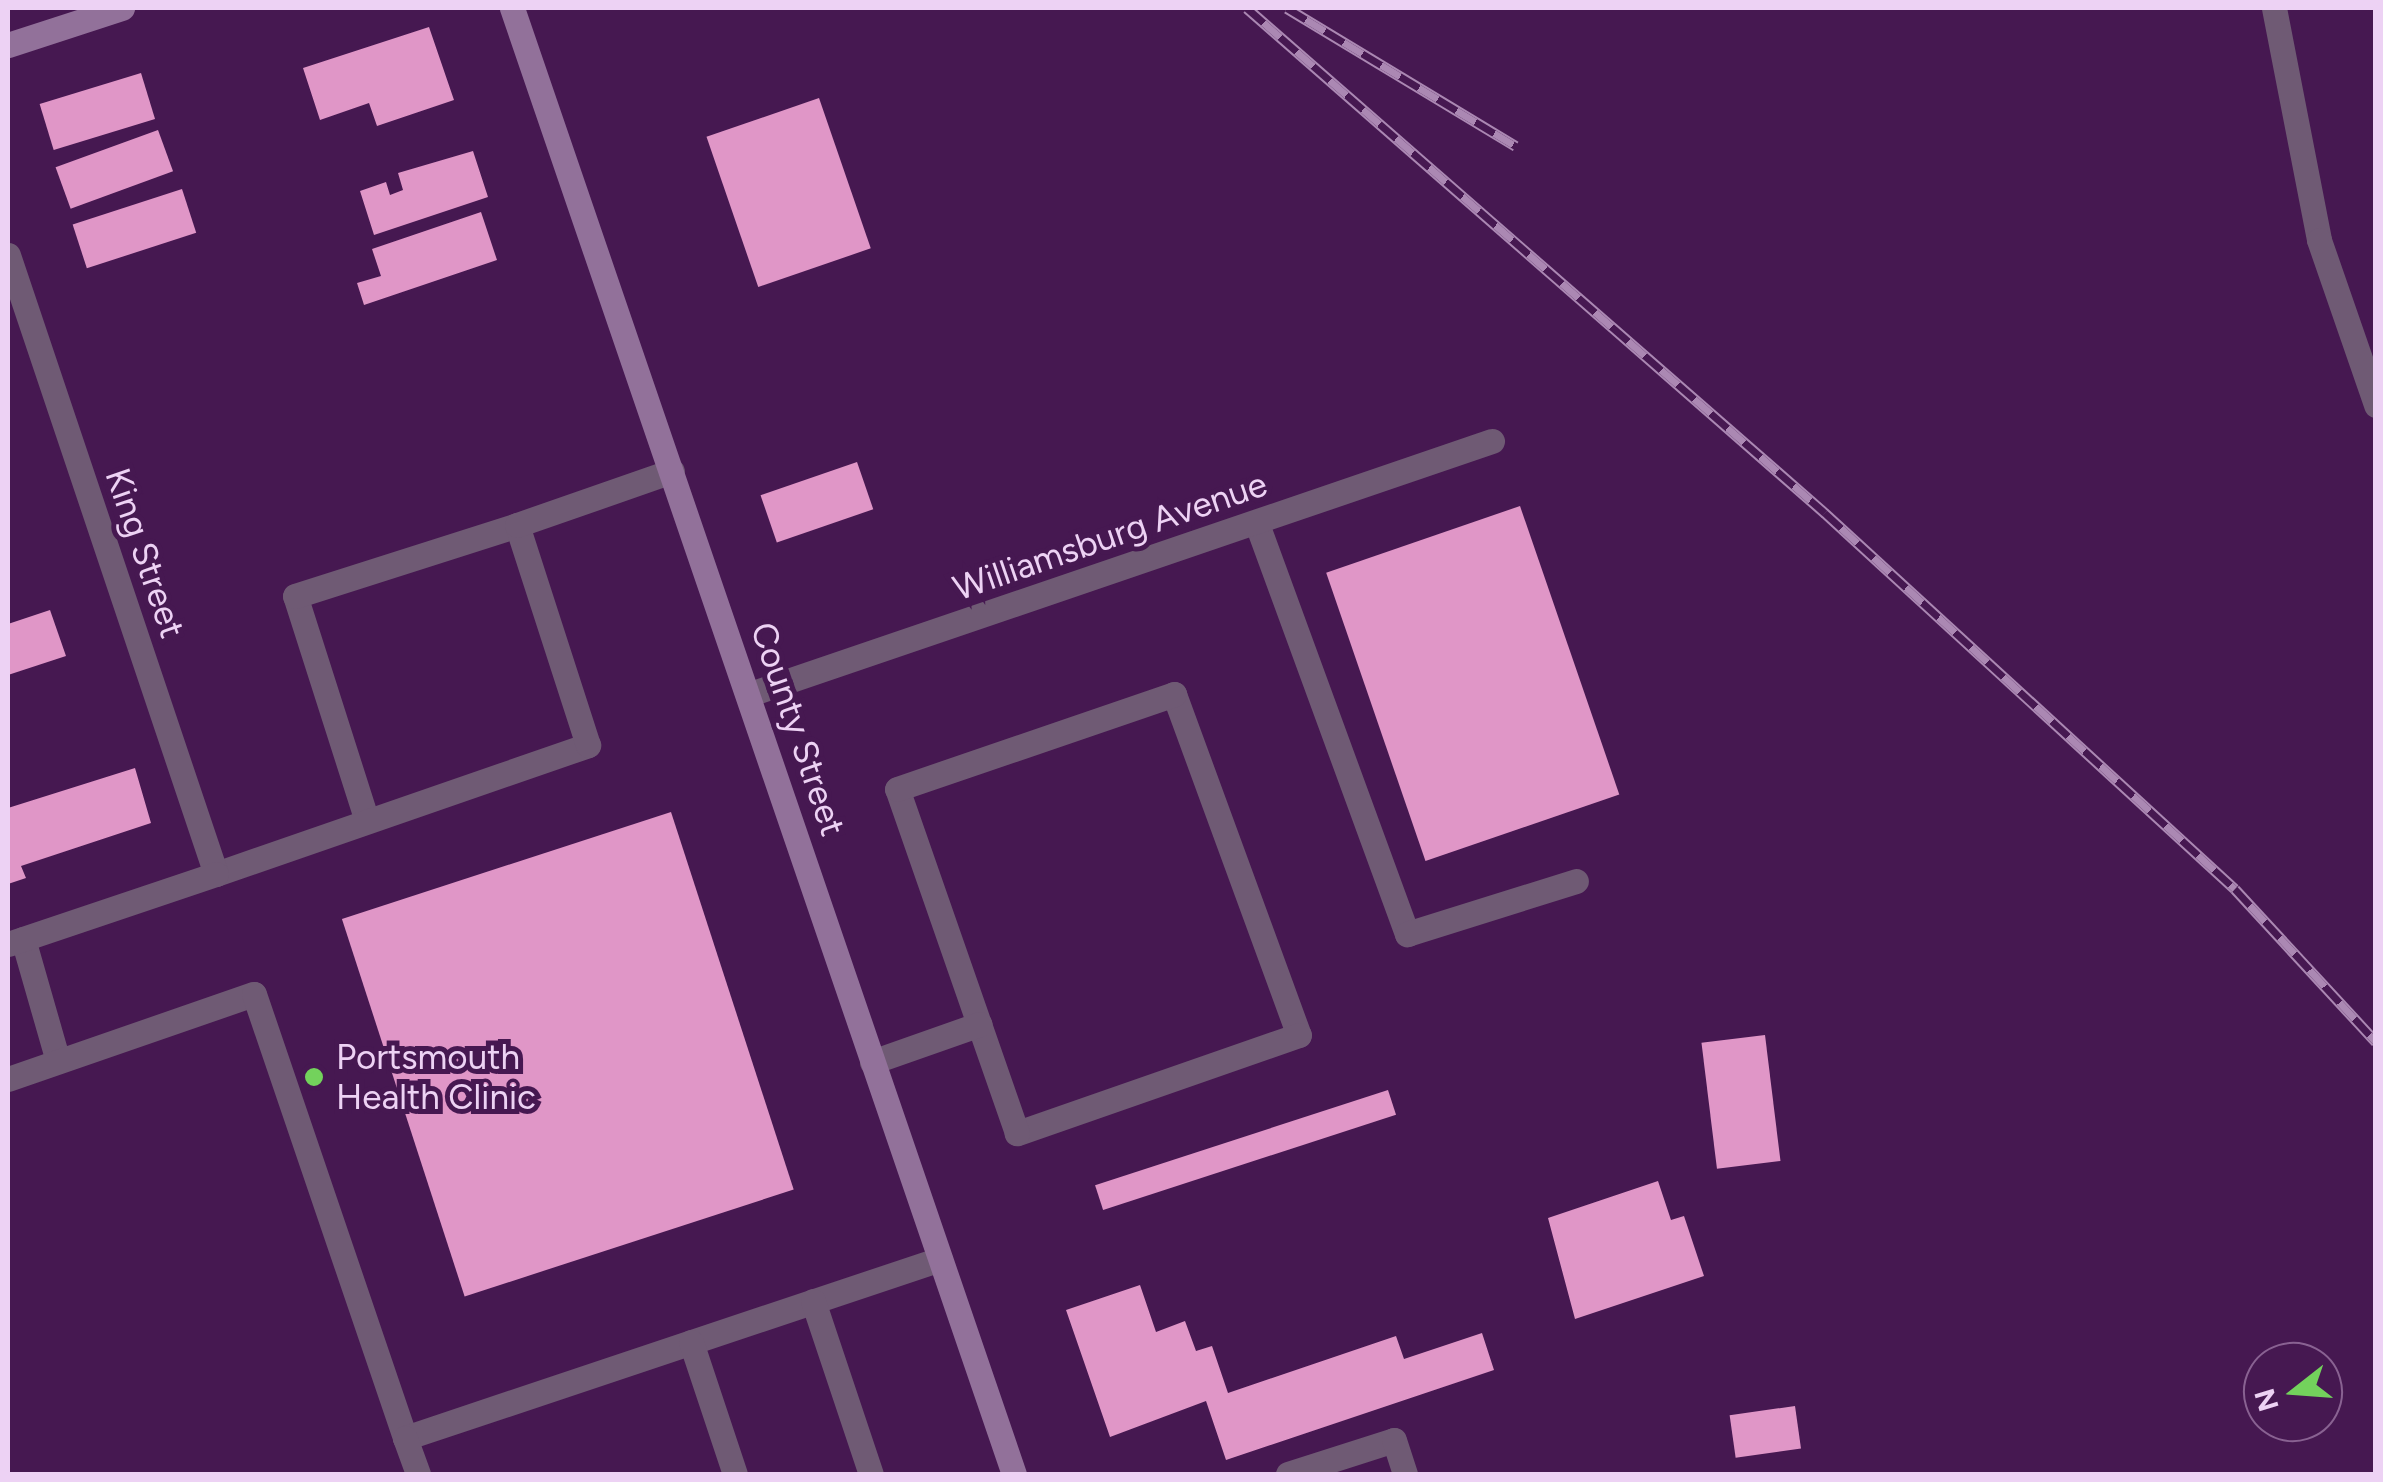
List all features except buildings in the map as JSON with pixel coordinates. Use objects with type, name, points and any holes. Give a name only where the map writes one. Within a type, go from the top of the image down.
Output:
[{"type":"street","points":[[8,45],[122,8]]},
{"type":"street","name":"County Street","points":[[512,8],[1014,1474]]},
{"type":"street","points":[[2274,8],[2319,240],[2376,405]]},
{"type":"street","name":"King Street","points":[[8,255],[216,874]]},
{"type":"street","name":"Williamsburg Avenue","points":[[750,694],[1257,524],[1492,440]]},
{"type":"street","points":[[367,821],[295,596],[672,471]]},
{"type":"street","points":[[1257,524],[1407,934],[1576,881]]},
{"type":"street","points":[[58,1062],[15,942],[588,745],[517,525]]},
{"type":"street","points":[[1174,694],[1299,1035],[1017,1133],[980,1024],[897,789],[1174,694]]},
{"type":"street","points":[[8,1079],[254,994],[418,1474]]},
{"type":"street","points":[[872,1062],[980,1024]]},
{"type":"street","points":[[406,1438],[940,1259]]},
{"type":"street","points":[[813,1301],[871,1474]]},
{"type":"street","points":[[691,1342],[735,1474]]},
{"type":"street","points":[[1288,1474],[1394,1440],[1406,1474]]},
{"type":"railway","points":[[1247,8],[1825,513],[2235,889],[2376,1042]]},
{"type":"railway","points":[[1287,8],[1516,146]]},
{"type":"place","name":"Portsmouth Health Clinic","points":[[314,1077]]}]
